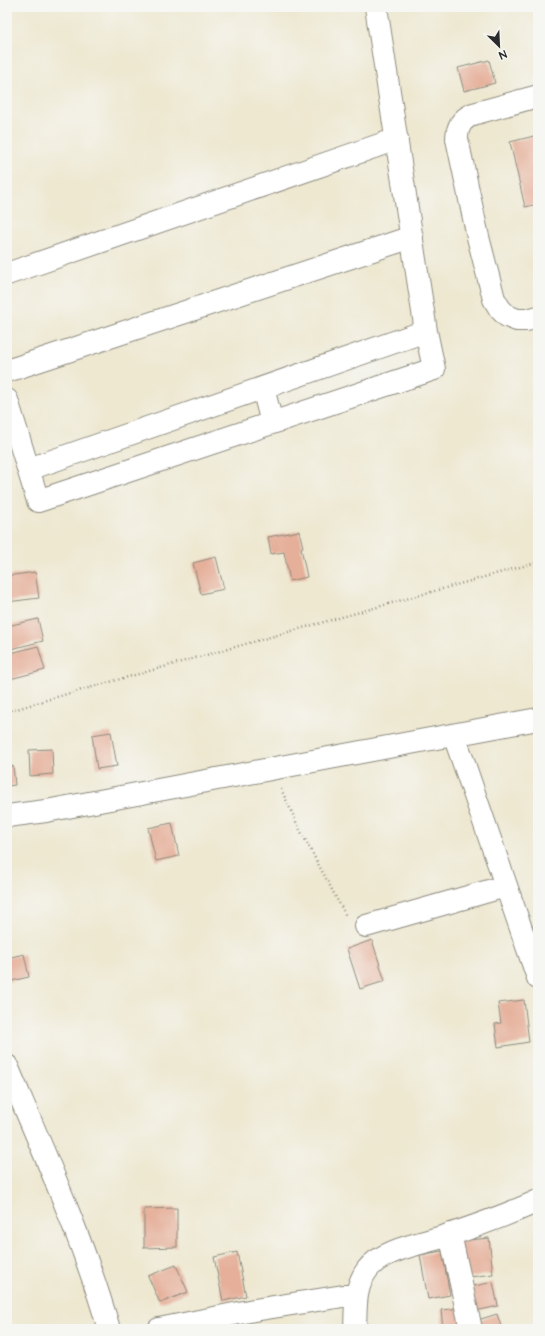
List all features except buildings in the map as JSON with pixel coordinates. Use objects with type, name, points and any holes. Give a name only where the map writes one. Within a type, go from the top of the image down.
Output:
[{"type":"street","points":[[7,400],[38,501],[434,369],[426,331],[376,7]]},
{"type":"street","points":[[538,96],[466,117],[460,124],[457,131],[457,139],[478,237],[494,299],[500,309],[507,316],[517,320],[527,320],[538,317]]},
{"type":"street","points":[[7,274],[397,139]]},
{"type":"street","points":[[7,371],[412,237]]},
{"type":"street","points":[[29,469],[426,331]]},
{"type":"street","points":[[263,388],[272,423]]},
{"type":"street","points":[[7,816],[46,811],[538,719]]},
{"type":"street","points":[[454,735],[538,978]]},
{"type":"street","points":[[366,926],[506,886]]},
{"type":"street","points":[[7,1066],[66,1205],[102,1302],[110,1329]]},
{"type":"street","points":[[355,1329],[356,1294],[360,1282],[367,1269],[378,1261],[390,1253],[537,1205]]},
{"type":"street","points":[[450,1234],[471,1329]]},
{"type":"street","points":[[159,1329],[254,1310],[356,1294]]},
{"type":"path","points":[[7,712],[538,562]]},
{"type":"path","points":[[272,769],[300,830],[349,921],[356,927],[366,926]]}]
